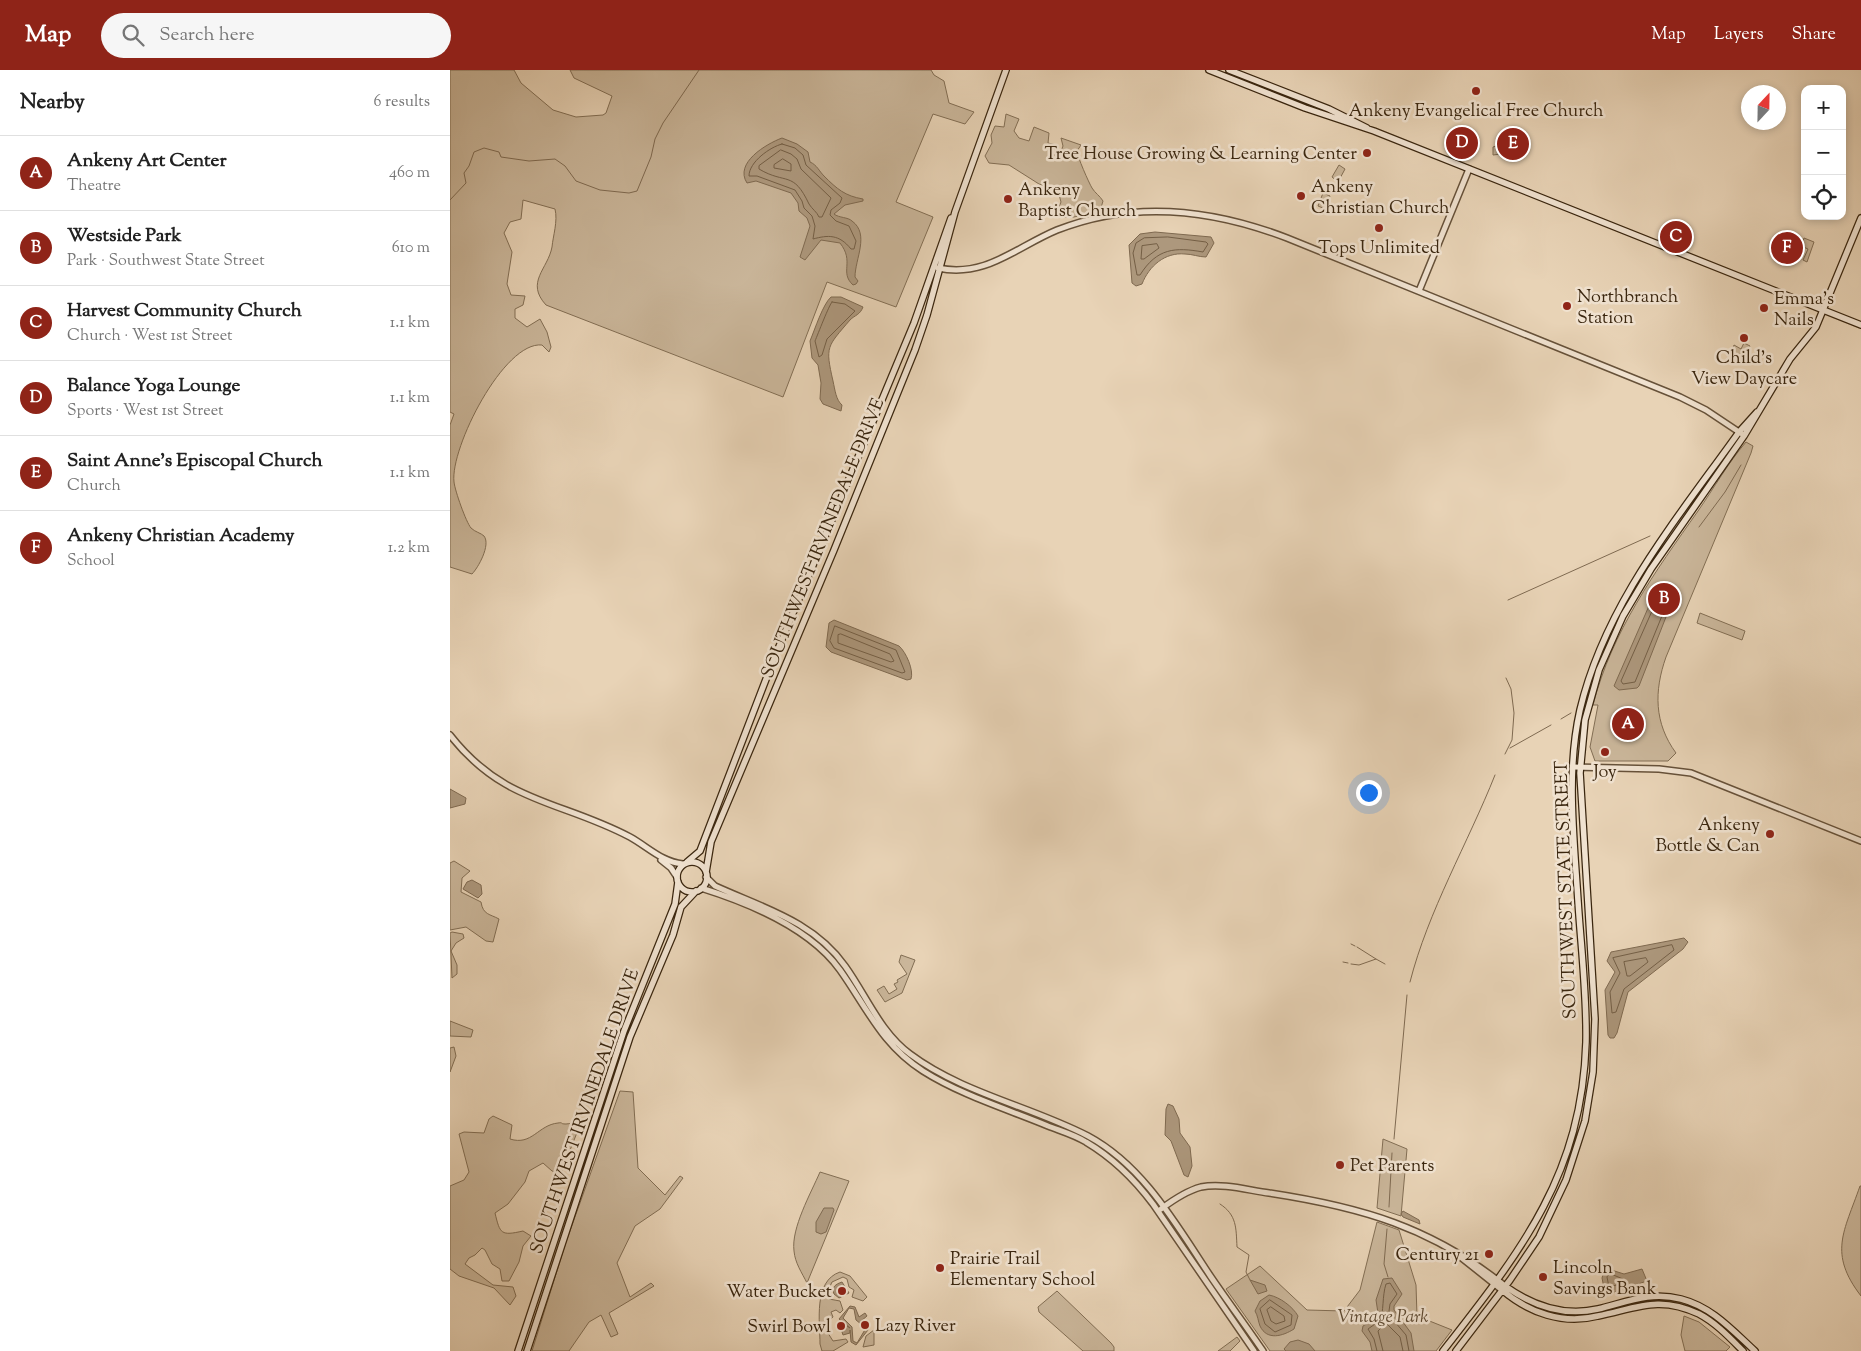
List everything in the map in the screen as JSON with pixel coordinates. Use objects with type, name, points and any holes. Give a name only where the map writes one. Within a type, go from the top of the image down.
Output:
[{"type":"main road","name":"SOUTHWEST IRVINEDALE DRIVE","points":[[527,1351],[633,1030],[673,935],[681,907],[699,889],[706,874],[711,842],[834,550],[915,350],[927,315],[955,212],[1006,70]]},
{"type":"main road","points":[[1210,70],[1305,108],[1374,131],[1861,324]]},
{"type":"main road","points":[[1230,70],[1332,111],[1374,131]]},
{"type":"main road","name":"SOUTHWEST IRVINEDALE DRIVE","points":[[518,1351],[624,1031],[675,904],[678,870],[700,851],[780,645],[914,323],[948,222],[955,212]]},
{"type":"main road","name":"SOUTHWEST STATE STREET","points":[[1443,1351],[1496,1282],[1532,1230],[1549,1199],[1566,1156],[1580,1097],[1586,1030],[1576,871],[1576,767],[1577,727],[1585,691],[1611,624],[1642,569],[1757,412],[1796,350],[1816,327],[1861,218]]},
{"type":"main road","name":"SOUTHWEST STATE STREET","points":[[1456,1351],[1539,1237],[1559,1198],[1580,1141],[1591,1086],[1595,1020],[1576,767]]},
{"type":"main road","points":[[685,863],[698,863],[706,874]]},
{"type":"main road","points":[[677,880],[688,891],[699,889]]},
{"type":"main road","points":[[539,1287],[547,1289]]},
{"type":"main road","points":[[1503,1288],[1534,1312],[1564,1318],[1594,1317],[1645,1304],[1674,1306],[1708,1320],[1743,1351]]},
{"type":"main road","points":[[1503,1288],[1533,1303],[1563,1311],[1592,1310],[1626,1300],[1651,1296],[1680,1299],[1716,1316],[1755,1351]]},
{"type":"street","points":[[1419,291],[1469,169]]},
{"type":"street","points":[[932,267],[961,270],[979,268],[1051,233],[1100,217],[1159,211],[1213,216],[1271,232],[1688,401],[1741,434]]},
{"type":"street","points":[[450,735],[476,764],[503,784],[516,791],[618,831],[667,860],[685,863]]},
{"type":"street","points":[[1576,767],[1659,768],[1691,773],[1861,841]]},
{"type":"street","points":[[647,848],[671,868],[677,880]]},
{"type":"street","points":[[706,874],[715,886],[790,918],[819,938],[845,966],[878,1019],[907,1053],[951,1079],[1096,1141],[1118,1157],[1140,1177],[1163,1207],[1263,1351]]},
{"type":"street","points":[[699,889],[773,917],[801,932],[839,970],[875,1027],[888,1043],[922,1071],[956,1088],[1085,1141],[1112,1160],[1134,1181],[1158,1211],[1254,1351]]},
{"type":"street","points":[[1158,1211],[1183,1194],[1202,1187],[1237,1188],[1319,1201],[1374,1214],[1400,1223],[1466,1257],[1503,1288]]},
{"type":"green space","points":[[450,70],[514,70],[521,83],[553,110],[576,117],[603,115],[606,113],[612,96],[574,78],[570,70],[931,70],[934,75],[944,81],[949,103],[974,112],[965,124],[933,114],[896,202],[933,217],[896,307],[827,282],[783,397],[546,305],[540,297],[538,282],[552,247],[556,223],[555,209],[523,200],[521,219],[510,222],[504,233],[512,252],[507,284],[511,295],[525,296],[523,305],[515,309],[515,318],[527,327],[540,319],[547,332],[551,347],[549,352],[542,345],[527,348],[512,360],[496,378],[482,399],[461,446],[455,466],[455,486],[469,525],[484,536],[486,540],[483,556],[472,574],[450,567],[450,425],[454,414],[450,412]]},
{"type":"green space","points":[[1006,114],[1019,119],[1014,131],[1019,138],[1029,141],[1034,127],[1049,133],[1048,143],[1056,145],[1059,156],[1063,146],[1061,138],[1081,145],[1077,151],[1083,170],[1092,188],[1103,201],[1100,211],[1074,217],[1058,217],[1056,214],[1061,202],[1058,191],[1039,184],[1009,165],[989,163],[985,156],[992,143],[991,135],[995,126],[1004,127]]},
{"type":"green space","points":[[1502,144],[1504,148],[1501,154],[1493,155],[1493,147]]},
{"type":"green space","points":[[1339,165],[1345,169],[1338,182],[1332,177]]},
{"type":"green space","points":[[1323,193],[1330,196],[1325,209],[1318,206]]},
{"type":"green space","points":[[1804,238],[1814,242],[1807,262],[1803,260],[1808,249],[1801,246]]},
{"type":"green space","points":[[1744,343],[1750,346],[1745,356],[1735,353],[1733,357],[1730,356],[1734,345],[1741,349]]},
{"type":"green space","points":[[1746,442],[1753,446],[1751,453],[1666,657],[1659,682],[1658,706],[1660,718],[1663,730],[1676,753],[1668,761],[1595,761],[1590,747],[1598,705],[1593,705],[1611,652],[1636,603],[1727,467]]},
{"type":"green space","points":[[1700,613],[1745,631],[1742,640],[1697,623]]},
{"type":"green space","points":[[454,861],[470,871],[462,878],[461,892],[481,902],[485,912],[499,919],[493,942],[486,941],[466,927],[450,930],[450,863]]},
{"type":"green space","points":[[450,933],[463,934],[464,938],[456,943],[451,951],[457,965],[457,974],[452,978]]},
{"type":"green space","points":[[901,955],[915,960],[902,993],[885,1002],[877,990],[884,986],[889,994],[897,989],[894,984],[898,982],[897,980],[907,974],[899,962]]},
{"type":"green space","points":[[450,1021],[473,1030],[471,1037],[450,1036]]},
{"type":"green space","points":[[454,1047],[456,1056],[450,1072],[450,1048]]},
{"type":"green space","points":[[620,1091],[633,1092],[638,1168],[665,1195],[680,1176],[683,1178],[660,1209],[635,1226],[617,1263],[630,1297],[651,1283],[654,1286],[609,1313],[618,1334],[611,1337],[601,1315],[589,1322],[569,1351],[532,1351],[566,1242]]},
{"type":"green space","points":[[493,1116],[512,1125],[510,1139],[518,1140],[530,1138],[551,1125],[578,1122],[580,1125],[561,1173],[552,1171],[543,1163],[529,1171],[525,1182],[508,1204],[495,1213],[498,1225],[503,1232],[523,1231],[531,1236],[523,1246],[519,1262],[509,1281],[502,1281],[500,1269],[492,1264],[482,1248],[469,1258],[465,1264],[493,1285],[513,1287],[516,1296],[510,1305],[494,1288],[459,1276],[450,1269],[450,1186],[464,1180],[469,1172],[459,1134],[464,1132],[484,1133],[489,1119]]},
{"type":"green space","points":[[1383,1139],[1407,1149],[1401,1216],[1377,1208]]},
{"type":"green space","points":[[820,1172],[849,1181],[807,1283],[796,1260],[794,1242],[802,1211]]},
{"type":"green space","points":[[1860,1186],[1861,1296],[1851,1281],[1842,1254],[1845,1230]]},
{"type":"green space","name":"Vintage Park","points":[[1377,1222],[1399,1230],[1416,1285],[1417,1316],[1452,1330],[1436,1351],[1270,1351],[1226,1289],[1260,1266],[1307,1310],[1344,1311],[1360,1290]]},
{"type":"green space","points":[[840,1272],[850,1276],[867,1297],[863,1301],[852,1297],[854,1290],[849,1287],[847,1279],[843,1277],[832,1282],[826,1295],[829,1299],[840,1301],[843,1310],[840,1313],[836,1310],[831,1312],[833,1317],[826,1323],[826,1330],[833,1341],[846,1339],[848,1342],[833,1351],[822,1351],[819,1314],[822,1293],[825,1284],[831,1277]]},
{"type":"green space","points":[[1057,1291],[1111,1343],[1114,1351],[1083,1351],[1039,1312],[1038,1307]]},
{"type":"green space","points":[[1684,1316],[1699,1322],[1730,1347],[1726,1351],[1685,1351],[1681,1335]]},
{"type":"green space","points":[[874,1330],[874,1345],[863,1347],[866,1336]]},
{"type":"green space","points":[[1237,1337],[1240,1341],[1230,1351],[1218,1351]]},
{"type":"water","points":[[782,138],[797,144],[808,152],[810,162],[837,188],[846,194],[863,199],[863,201],[845,205],[834,214],[850,220],[857,226],[860,233],[861,240],[855,277],[858,281],[856,284],[853,285],[847,276],[846,256],[840,243],[821,240],[805,260],[800,257],[810,226],[807,218],[799,211],[798,203],[791,193],[756,181],[747,183],[744,176],[748,162],[760,150]]},
{"type":"water","points":[[1155,232],[1211,237],[1214,243],[1206,257],[1178,254],[1164,258],[1153,266],[1142,284],[1136,286],[1132,283],[1129,245],[1140,234]]},
{"type":"water","points":[[831,297],[841,297],[863,307],[832,342],[830,348],[830,369],[838,400],[842,405],[841,411],[823,404],[820,399],[821,383],[818,365],[812,358],[810,341],[822,311]]},
{"type":"water","points":[[1658,595],[1673,599],[1639,686],[1637,688],[1619,690],[1614,686],[1652,599]]},
{"type":"water","points":[[834,620],[899,646],[909,661],[911,679],[907,680],[831,652],[826,647],[829,623]]},
{"type":"water","points":[[450,789],[466,798],[465,804],[450,808]]},
{"type":"water","points":[[472,880],[481,885],[482,894],[478,898],[463,889],[467,882]]},
{"type":"water","points":[[1684,938],[1688,942],[1683,949],[1628,992],[1617,1033],[1614,1038],[1610,1038],[1608,1035],[1605,990],[1615,972],[1607,961],[1611,952]]},
{"type":"water","points":[[1168,1104],[1173,1106],[1179,1119],[1180,1133],[1190,1147],[1192,1166],[1188,1177],[1184,1175],[1171,1141],[1165,1135],[1166,1109]]},
{"type":"water","points":[[824,1208],[833,1208],[834,1210],[826,1232],[821,1234],[816,1232],[816,1222]]},
{"type":"water","points":[[1403,1211],[1419,1220],[1420,1224],[1403,1217],[1401,1214]]},
{"type":"water","points":[[1605,1268],[1624,1274],[1642,1269],[1647,1281],[1611,1293],[1605,1293],[1602,1278]]},
{"type":"water","points":[[1392,1278],[1402,1294],[1394,1306],[1394,1310],[1411,1333],[1414,1351],[1372,1351],[1370,1342],[1362,1331],[1363,1326],[1372,1321],[1378,1313],[1376,1300],[1383,1279]]},
{"type":"water","points":[[1250,1280],[1265,1285],[1267,1291],[1258,1294]]},
{"type":"water","points":[[842,1282],[849,1293],[839,1298],[834,1294],[833,1289]]},
{"type":"water","points":[[1269,1295],[1282,1300],[1296,1313],[1298,1316],[1294,1329],[1276,1336],[1263,1331],[1255,1311],[1260,1301]]},
{"type":"water","name":"Lazy River","points":[[850,1306],[855,1307],[859,1317],[865,1313],[867,1316],[861,1321],[867,1326],[868,1330],[856,1345],[851,1342],[850,1330],[850,1333],[843,1335],[841,1329],[847,1326],[850,1328],[839,1319]],"holes":[[[849,1308],[854,1309],[856,1320],[866,1328],[857,1343],[853,1341],[852,1327],[843,1318]]]},
{"type":"water","points":[[1298,1340],[1309,1344],[1315,1351],[1286,1351],[1284,1349],[1290,1342]]},
{"type":"waterway","points":[[450,200],[466,183],[464,173],[469,166],[474,152],[484,148],[499,152],[501,157],[529,161],[555,159],[565,166],[576,181],[600,190],[629,193],[637,191],[651,157],[655,139],[663,123],[699,70]]},
{"type":"waterway","points":[[1699,527],[1725,492],[1741,465]]},
{"type":"waterway","points":[[1508,600],[1650,536]]},
{"type":"waterway","points":[[1505,754],[1512,740],[1514,713],[1511,689],[1506,678]]},
{"type":"waterway","points":[[1561,719],[1571,713]]},
{"type":"waterway","points":[[1510,748],[1551,725]]},
{"type":"waterway","points":[[1410,982],[1427,929],[1495,775]]},
{"type":"waterway","points":[[1351,944],[1355,946]]},
{"type":"waterway","points":[[1357,947],[1376,959]]},
{"type":"waterway","points":[[1351,964],[1359,965],[1376,959],[1385,964]]},
{"type":"waterway","points":[[1343,962],[1348,963]]},
{"type":"waterway","points":[[1394,1139],[1407,995]]},
{"type":"waterway","points":[[1389,1207],[1392,1153]]},
{"type":"waterway","points":[[1220,1204],[1233,1217],[1236,1228],[1237,1247],[1249,1255],[1246,1272],[1250,1280]]},
{"type":"waterway","points":[[1387,1229],[1384,1264],[1388,1277]]},
{"type":"place","name":"Ankeny Evangelical Free Church","points":[[1476,91]]},
{"type":"place","name":"Balance Yoga Lounge","points":[[1462,143]]},
{"type":"place","name":"Saint Anne's Episcopal Church","points":[[1513,144]]},
{"type":"place","name":"Tree House Growing & Learning Center","points":[[1367,153]]},
{"type":"place","name":"Ankeny Christian Church","points":[[1301,196]]},
{"type":"place","name":"Ankeny Baptist Church","points":[[1008,199]]},
{"type":"place","name":"Tops Unlimited","points":[[1379,228]]},
{"type":"place","name":"Harvest Community Church","points":[[1676,237]]},
{"type":"place","name":"Ankeny Christian Academy","points":[[1787,248]]},
{"type":"place","name":"Northbranch Station","points":[[1567,306]]},
{"type":"place","name":"Emma's Nails","points":[[1764,308]]},
{"type":"place","name":"Child's View Daycare","points":[[1744,338]]},
{"type":"place","name":"Westside Park","points":[[1664,599]]},
{"type":"place","name":"Ankeny Art Center","points":[[1628,724]]},
{"type":"place","name":"Joy","points":[[1605,752]]},
{"type":"place","name":"Ankeny Bottle & Can","points":[[1770,834]]},
{"type":"place","name":"Pet Parents","points":[[1340,1165]]},
{"type":"place","name":"Century 21","points":[[1489,1254]]},
{"type":"place","name":"Prairie Trail Elementary School","points":[[940,1268]]},
{"type":"place","name":"Lincoln Savings Bank","points":[[1543,1277]]},
{"type":"place","name":"Water Bucket","points":[[842,1291]]},
{"type":"place","name":"Lazy River","points":[[865,1325]]},
{"type":"place","name":"Swirl Bowl","points":[[841,1326]]}]
